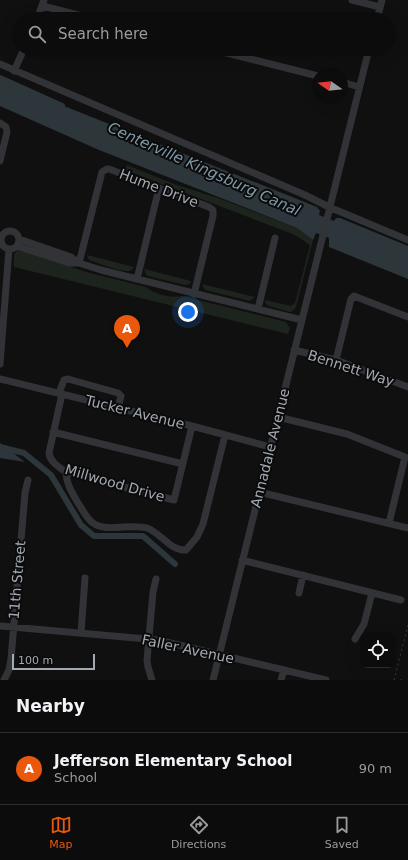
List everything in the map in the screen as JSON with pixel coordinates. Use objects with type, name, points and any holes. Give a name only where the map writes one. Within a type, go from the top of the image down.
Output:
[{"type":"street","points":[[352,0],[381,3]]},
{"type":"street","points":[[43,3],[71,12]]},
{"type":"street","points":[[14,71],[21,56]]},
{"type":"street","points":[[239,56],[312,74]]},
{"type":"street","name":"Annadale Avenue","points":[[213,680],[367,56]]},
{"type":"street","points":[[0,64],[305,195],[329,208],[408,240]]},
{"type":"street","points":[[348,84],[359,87]]},
{"type":"street","points":[[0,161],[7,132],[3,125]]},
{"type":"street","name":"Hume Drive","points":[[79,263],[102,172],[109,169],[209,207],[213,210],[213,216],[194,294]]},
{"type":"street","points":[[137,279],[159,188]]},
{"type":"street","points":[[9,249],[4,247],[1,241],[2,233],[10,231],[15,233],[18,242]]},
{"type":"street","points":[[258,309],[275,238]]},
{"type":"street","points":[[0,364],[9,249],[18,242],[26,242],[71,257],[79,263],[137,279],[302,320]]},
{"type":"street","points":[[336,360],[351,299],[354,296],[408,316]]},
{"type":"street","name":"Bennett Way","points":[[294,350],[336,360],[408,387]]},
{"type":"street","name":"Tucker Avenue","points":[[0,378],[270,447]]},
{"type":"street","points":[[60,394],[62,381],[68,379],[118,393],[121,396],[118,408]]},
{"type":"street","name":"Millwood Drive","points":[[60,394],[50,446],[50,457],[59,467],[66,472],[174,500],[192,426]]},
{"type":"street","points":[[278,417],[347,434],[405,457],[389,523]]},
{"type":"street","points":[[53,432],[183,464]]},
{"type":"street","points":[[66,472],[73,495],[92,523],[101,526],[132,526],[147,528],[176,548],[186,550],[197,537],[203,524],[225,435]]},
{"type":"street","name":"11th Street","points":[[4,680],[9,670],[11,660],[25,493],[28,480]]},
{"type":"street","points":[[259,492],[408,528]]},
{"type":"street","points":[[242,560],[401,600]]},
{"type":"street","points":[[299,594],[303,575]]},
{"type":"street","points":[[81,633],[85,578]]},
{"type":"street","points":[[152,680],[147,660],[153,592],[156,579]]},
{"type":"street","points":[[355,639],[364,624],[372,593]]},
{"type":"street","name":"Faller Avenue","points":[[0,626],[149,639],[173,643],[326,680]]},
{"type":"street","points":[[281,680],[284,670]]},
{"type":"path","points":[[394,680],[408,625]]},
{"type":"shaded area","points":[[127,165],[174,184],[218,198],[297,228],[313,240],[294,310],[290,312],[269,306],[266,304],[265,300],[291,306],[295,303],[310,245],[295,235],[125,170]]},
{"type":"shaded area","points":[[17,250],[86,272],[146,287],[163,295],[173,297],[182,296],[286,322],[290,328],[288,334],[14,267],[14,255]]},
{"type":"shaded area","points":[[87,255],[134,267],[129,271],[115,269],[89,260]]},
{"type":"shaded area","points":[[144,269],[191,281],[190,284],[185,285],[148,276]]},
{"type":"shaded area","points":[[202,284],[255,297],[250,301],[205,290]]},
{"type":"water","points":[[0,78],[39,96],[317,207],[320,211],[319,215],[334,221],[336,218],[340,218],[408,246],[408,279],[329,247],[329,238],[316,233],[313,240],[297,228],[99,150],[0,106]]},
{"type":"water","points":[[0,443],[25,462],[0,458]]},
{"type":"waterway","name":"Centerville Kingsburg Canal","points":[[0,78],[62,106]]},
{"type":"waterway","points":[[0,447],[24,453],[51,475],[81,525],[94,536],[143,536],[175,564]]},
{"type":"place","name":"Jefferson Elementary School","points":[[127,348]]}]
